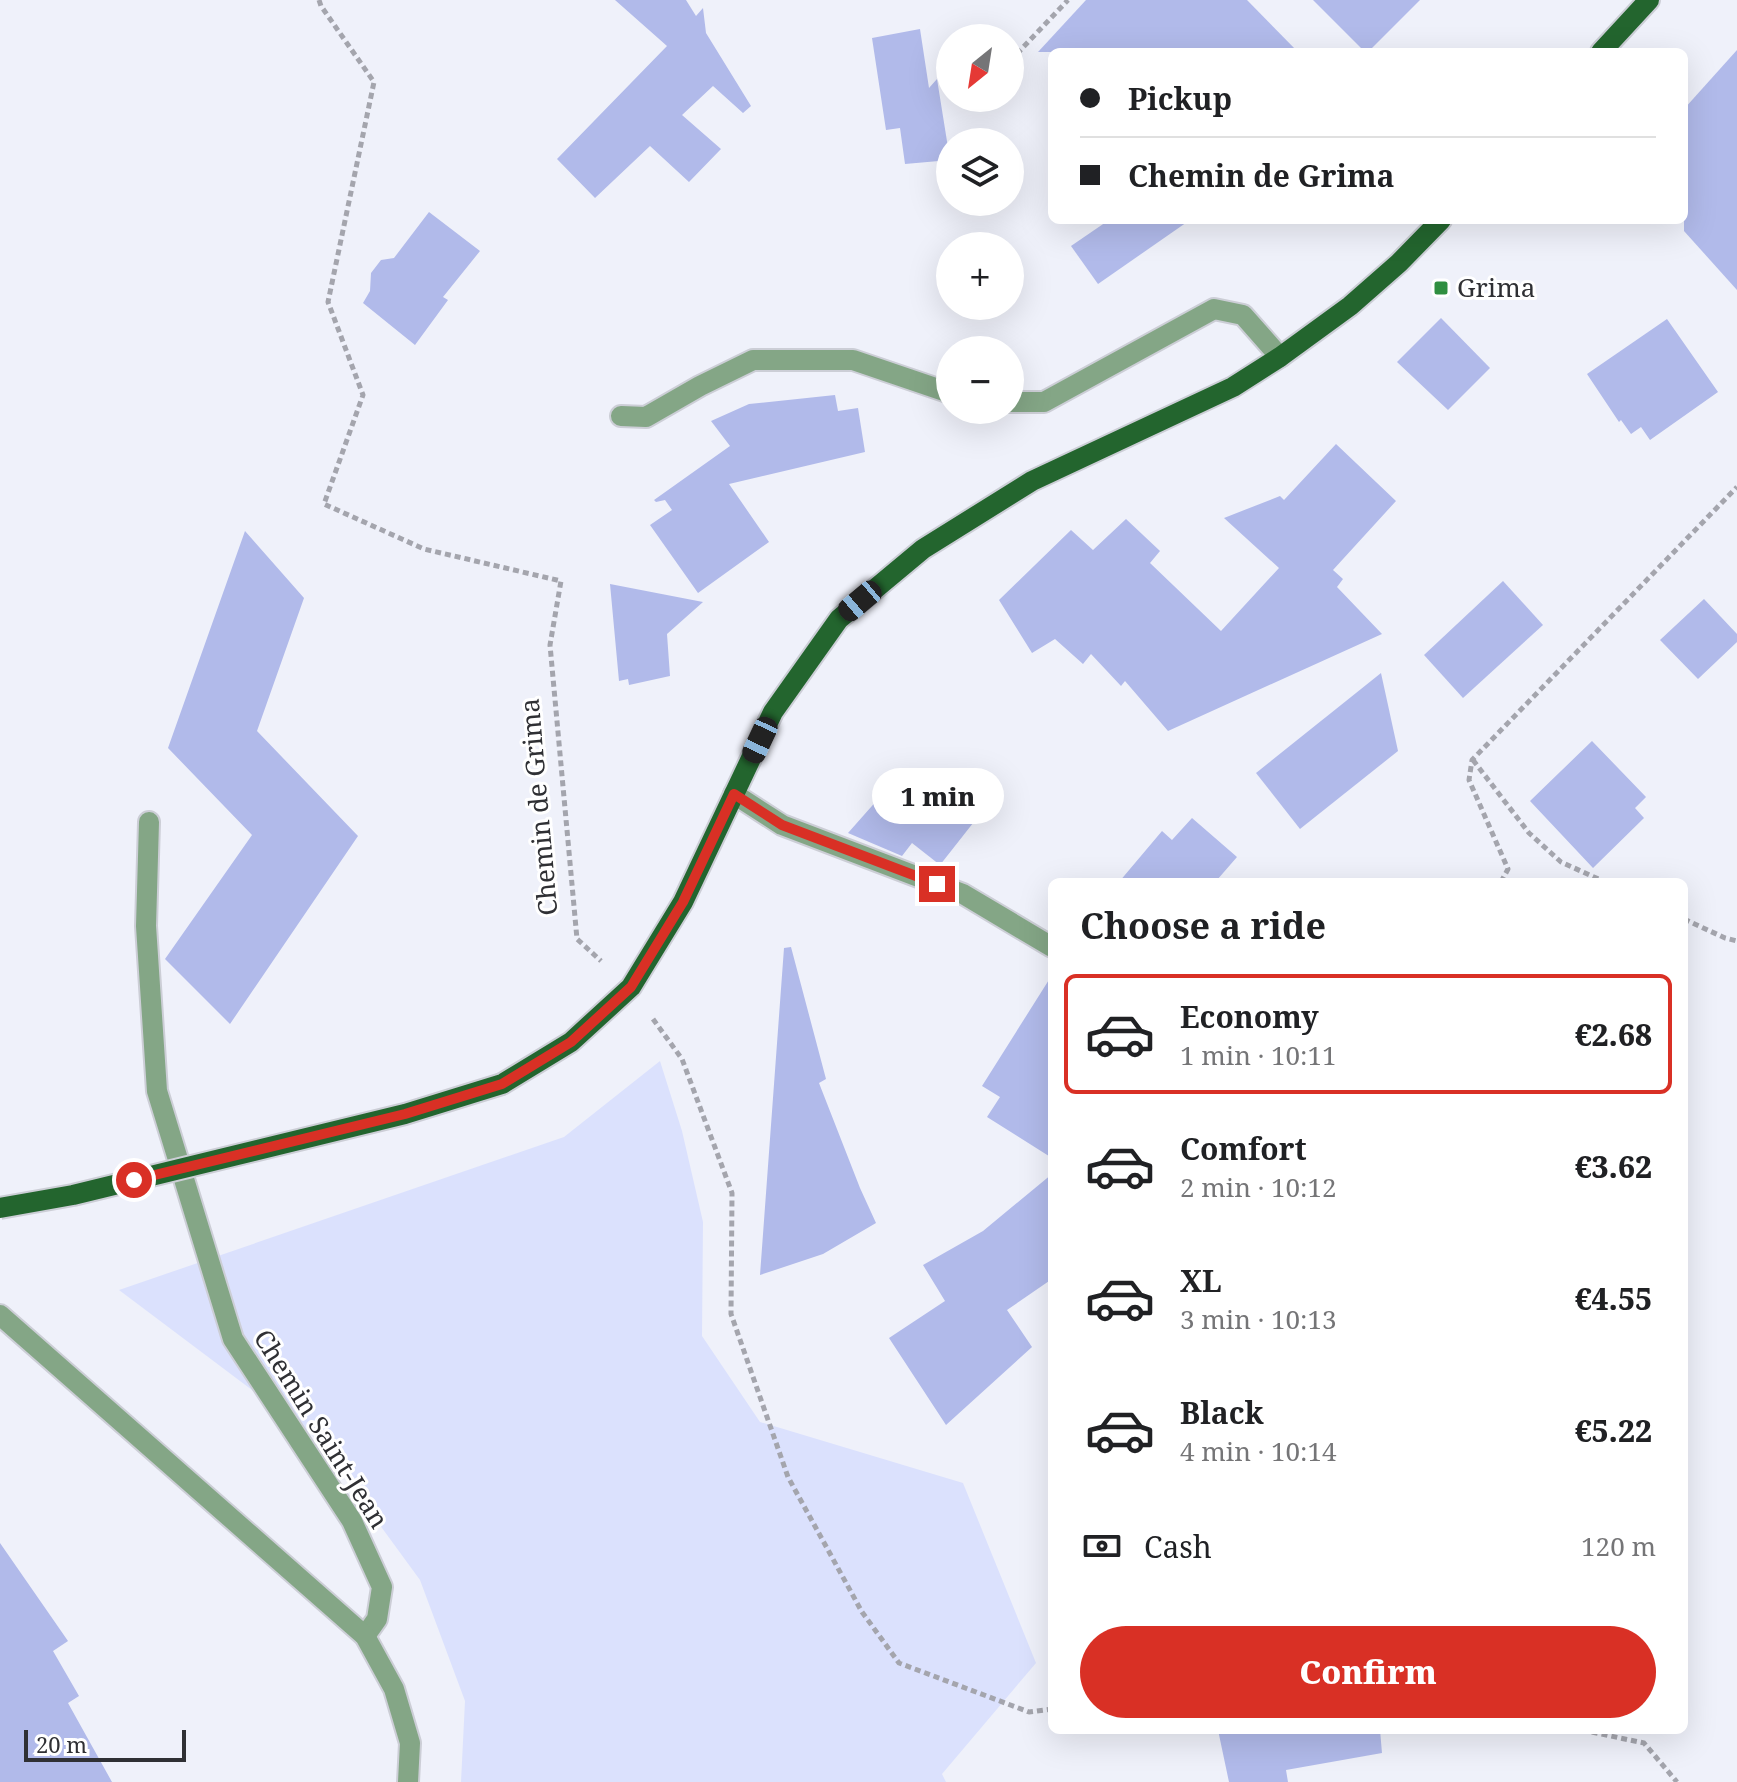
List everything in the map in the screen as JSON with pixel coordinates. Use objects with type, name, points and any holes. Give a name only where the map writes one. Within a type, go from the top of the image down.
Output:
[{"type":"main road","points":[[1605,48],[1649,0]]},
{"type":"main road","points":[[0,1208],[73,1195],[405,1114],[502,1084],[571,1042],[631,987],[683,902],[773,712],[839,619],[923,549],[1032,481],[1233,387],[1280,357],[1350,306],[1437,224]]},
{"type":"street","points":[[1024,402],[1044,402],[1214,309],[1243,315],[1280,357]]},
{"type":"street","points":[[621,416],[646,417],[753,360],[853,360],[936,388]]},
{"type":"street","points":[[734,794],[782,825],[963,894],[1048,945]]},
{"type":"street","name":"Chemin Saint-Jean","points":[[149,822],[146,926],[157,1091],[233,1339],[352,1521],[382,1587],[377,1619],[365,1636]]},
{"type":"street","points":[[0,1315],[365,1636],[394,1689],[410,1743],[408,1782]]},
{"type":"path","name":"Chemin de Grima","points":[[319,0],[374,82],[328,302],[363,395],[324,504],[424,549],[561,581],[550,645],[577,939],[631,987],[682,1059],[732,1193],[731,1314],[788,1477],[862,1612],[899,1663],[1029,1712],[1048,1710]]},
{"type":"path","points":[[1024,46],[1068,0]]},
{"type":"path","points":[[1503,878],[1508,869],[1469,780],[1472,760],[1737,487]]},
{"type":"path","points":[[1472,760],[1529,833],[1561,862],[1596,878]]},
{"type":"path","points":[[1688,921],[1737,941]]},
{"type":"path","points":[[1601,1734],[1644,1743],[1677,1782]]},
{"type":"shaded area","points":[[660,1061],[682,1131],[703,1222],[702,1336],[760,1422],[963,1483],[1036,1663],[942,1774],[946,1782],[461,1782],[465,1701],[420,1580],[317,1439],[119,1290],[564,1137]]},
{"type":"building","points":[[615,0],[686,0],[696,16],[703,8],[706,33],[751,106],[743,113],[713,86],[682,115],[721,149],[689,182],[650,146],[595,198],[557,159],[667,46]]},
{"type":"building","points":[[1086,0],[1247,0],[1294,48],[1048,48],[1048,52],[1038,52]]},
{"type":"building","points":[[1313,0],[1420,0],[1372,48],[1361,48]]},
{"type":"building","points":[[920,29],[929,88],[936,80],[936,112],[942,112],[945,128],[936,128],[936,161],[905,164],[900,128],[886,130],[872,38]]},
{"type":"building","points":[[1737,50],[1737,290],[1684,231],[1684,224],[1688,224],[1688,105]]},
{"type":"building","points":[[429,212],[480,251],[443,297],[448,300],[415,345],[363,303],[370,291],[371,273],[381,260],[394,258]]},
{"type":"building","points":[[1103,224],[1184,224],[1098,284],[1071,246]]},
{"type":"building","points":[[1441,318],[1490,368],[1448,410],[1397,362]]},
{"type":"building","points":[[1667,319],[1718,392],[1650,440],[1641,427],[1631,434],[1621,420],[1619,422],[1587,374]]},
{"type":"building","points":[[835,395],[838,411],[858,408],[865,452],[729,484],[769,542],[698,593],[650,525],[672,510],[665,500],[654,500],[730,446],[711,421],[749,404]]},
{"type":"building","points":[[1336,444],[1396,501],[1333,570],[1343,579],[1337,587],[1382,634],[1168,731],[1125,681],[1121,686],[1091,654],[1083,664],[1055,639],[1032,653],[999,600],[1071,530],[1093,550],[1126,519],[1160,551],[1150,563],[1221,631],[1279,568],[1224,518],[1280,496],[1284,500]]},
{"type":"building","points":[[245,531],[304,598],[257,731],[358,836],[230,1024],[165,959],[252,835],[168,748]]},
{"type":"building","points":[[1503,581],[1543,625],[1463,698],[1424,655]]},
{"type":"building","points":[[610,584],[703,602],[667,634],[670,676],[629,685],[628,679],[619,681]]},
{"type":"building","points":[[1704,599],[1737,634],[1737,642],[1698,679],[1660,640]]},
{"type":"building","points":[[1381,673],[1398,751],[1300,829],[1256,773]]},
{"type":"building","points":[[1592,741],[1646,797],[1635,808],[1644,818],[1593,868],[1530,801]]},
{"type":"building","points":[[902,772],[935,801],[943,793],[977,818],[940,865],[912,843],[902,856],[848,833]]},
{"type":"building","points":[[1192,818],[1237,857],[1219,878],[1122,878],[1162,831],[1172,840]]},
{"type":"building","points":[[791,947],[826,1079],[819,1083],[876,1223],[823,1254],[760,1275],[784,948]]},
{"type":"building","points":[[1048,981],[1048,1155],[987,1117],[1000,1097],[982,1086]]},
{"type":"building","points":[[1048,1177],[1048,1282],[1007,1310],[1032,1347],[946,1425],[889,1338],[945,1301],[923,1265],[983,1231]]},
{"type":"building","points":[[0,1543],[68,1641],[53,1651],[79,1696],[68,1703],[112,1782],[0,1782]]},
{"type":"building","points":[[1219,1734],[1380,1734],[1382,1753],[1286,1770],[1288,1782],[1229,1782]]},
{"type":"place","name":"Grima","points":[[1441,288]]},
{"type":"route","points":[[134,1180],[405,1114],[502,1084],[571,1042],[631,987],[683,902],[734,794],[782,825],[937,884]]}]
